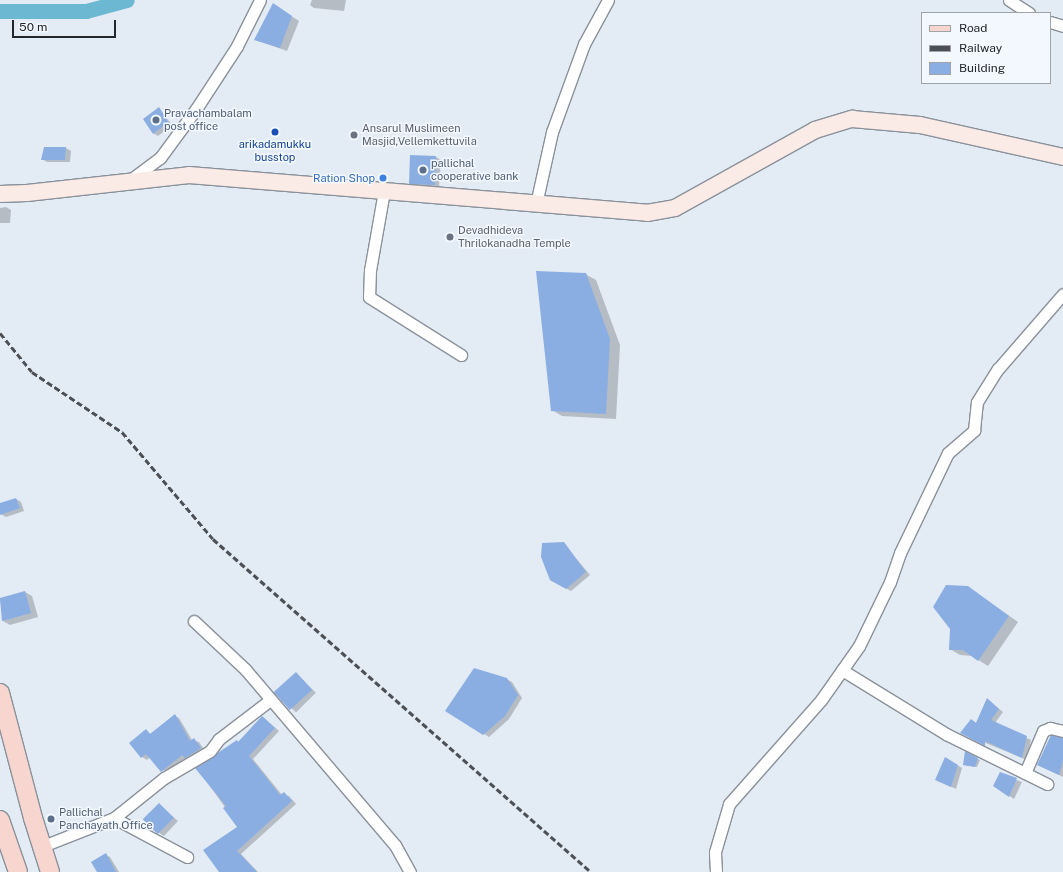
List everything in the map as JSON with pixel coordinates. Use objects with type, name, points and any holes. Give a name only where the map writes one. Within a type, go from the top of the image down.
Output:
[{"type":"main road","points":[[0,693],[32,818],[50,872]]},
{"type":"main road","points":[[0,820],[18,872]]},
{"type":"street","points":[[127,182],[160,158],[196,108],[237,46],[260,0]]},
{"type":"street","points":[[536,204],[552,132],[584,44],[608,0]]},
{"type":"street","points":[[1009,0],[1027,12]]},
{"type":"street","points":[[1051,22],[1063,26]]},
{"type":"street","points":[[0,194],[27,193],[189,175],[646,213],[675,208],[815,130],[852,119],[920,125],[1063,157]]},
{"type":"street","points":[[384,191],[370,270],[369,297],[461,355]]},
{"type":"street","points":[[716,872],[715,852],[729,804],[821,700],[859,646],[874,617],[900,553],[948,453],[974,430],[977,402],[998,369],[1063,294]]},
{"type":"street","points":[[194,621],[245,669],[395,845],[410,872]]},
{"type":"street","points":[[842,670],[946,734],[1047,784]]},
{"type":"street","points":[[42,846],[114,818],[164,778],[210,751],[219,739],[270,700]]},
{"type":"street","points":[[1025,773],[1043,731],[1050,728],[1063,732]]},
{"type":"street","points":[[114,818],[187,857]]},
{"type":"building","points":[[273,3],[292,16],[280,48],[254,40]]},
{"type":"building","name":"Pravachambalam post office","points":[[159,107],[168,122],[153,134],[143,119]]},
{"type":"building","points":[[44,147],[66,147],[65,160],[41,160]]},
{"type":"building","name":"pallichal cooperative bank","points":[[410,155],[436,156],[435,185],[409,184]]},
{"type":"building","points":[[536,271],[586,273],[610,339],[606,414],[551,411]]},
{"type":"building","points":[[16,498],[20,508],[0,515],[0,503]]},
{"type":"building","points":[[564,542],[586,572],[566,589],[550,580],[541,557],[542,543]]},
{"type":"building","points":[[946,585],[968,586],[1009,616],[978,661],[963,650],[949,650],[950,629],[933,607]]},
{"type":"building","points":[[25,591],[31,613],[2,621],[0,598]]},
{"type":"building","points":[[474,668],[507,678],[518,695],[505,716],[483,735],[445,711]]},
{"type":"building","points":[[296,672],[312,690],[290,710],[274,692]]},
{"type":"building","points":[[987,698],[999,709],[991,720],[1027,736],[1022,758],[985,741],[985,746],[960,733],[971,719],[976,723]]},
{"type":"building","points":[[175,714],[190,741],[194,738],[201,748],[185,758],[182,755],[161,772],[146,754],[141,758],[129,743],[146,729],[150,734]]},
{"type":"building","points":[[262,716],[275,728],[249,756],[280,795],[284,792],[292,801],[237,851],[257,872],[219,872],[203,850],[237,827],[223,808],[226,806],[195,768],[237,740],[238,742]]},
{"type":"building","points":[[1051,735],[1063,738],[1063,760],[1059,775],[1037,765]]},
{"type":"building","points":[[965,751],[978,758],[975,767],[963,765]]},
{"type":"building","points":[[945,757],[958,765],[951,787],[935,780]]},
{"type":"building","points":[[1000,772],[1017,778],[1009,797],[993,786]]},
{"type":"building","points":[[159,803],[174,818],[158,834],[143,819]]},
{"type":"building","points":[[106,853],[116,872],[97,872],[91,862]]},
{"type":"waterway","points":[[0,11],[86,11],[127,0]]},
{"type":"railway","points":[[0,333],[32,372],[122,432],[213,539],[591,872]]},
{"type":"place","name":"Pravachambalam post office","points":[[156,120]]},
{"type":"place","name":"arikadamukku busstop","points":[[275,132]]},
{"type":"place","name":"Ansarul Muslimeen Masjid,Vellemkettuvila","points":[[354,135]]},
{"type":"place","name":"pallichal cooperative bank","points":[[423,170]]},
{"type":"place","name":"Ration Shop","points":[[383,178]]},
{"type":"place","name":"Devadhideva Thrilokanadha Temple","points":[[450,237]]},
{"type":"place","name":"Pallichal Panchayath Office","points":[[51,819]]}]
